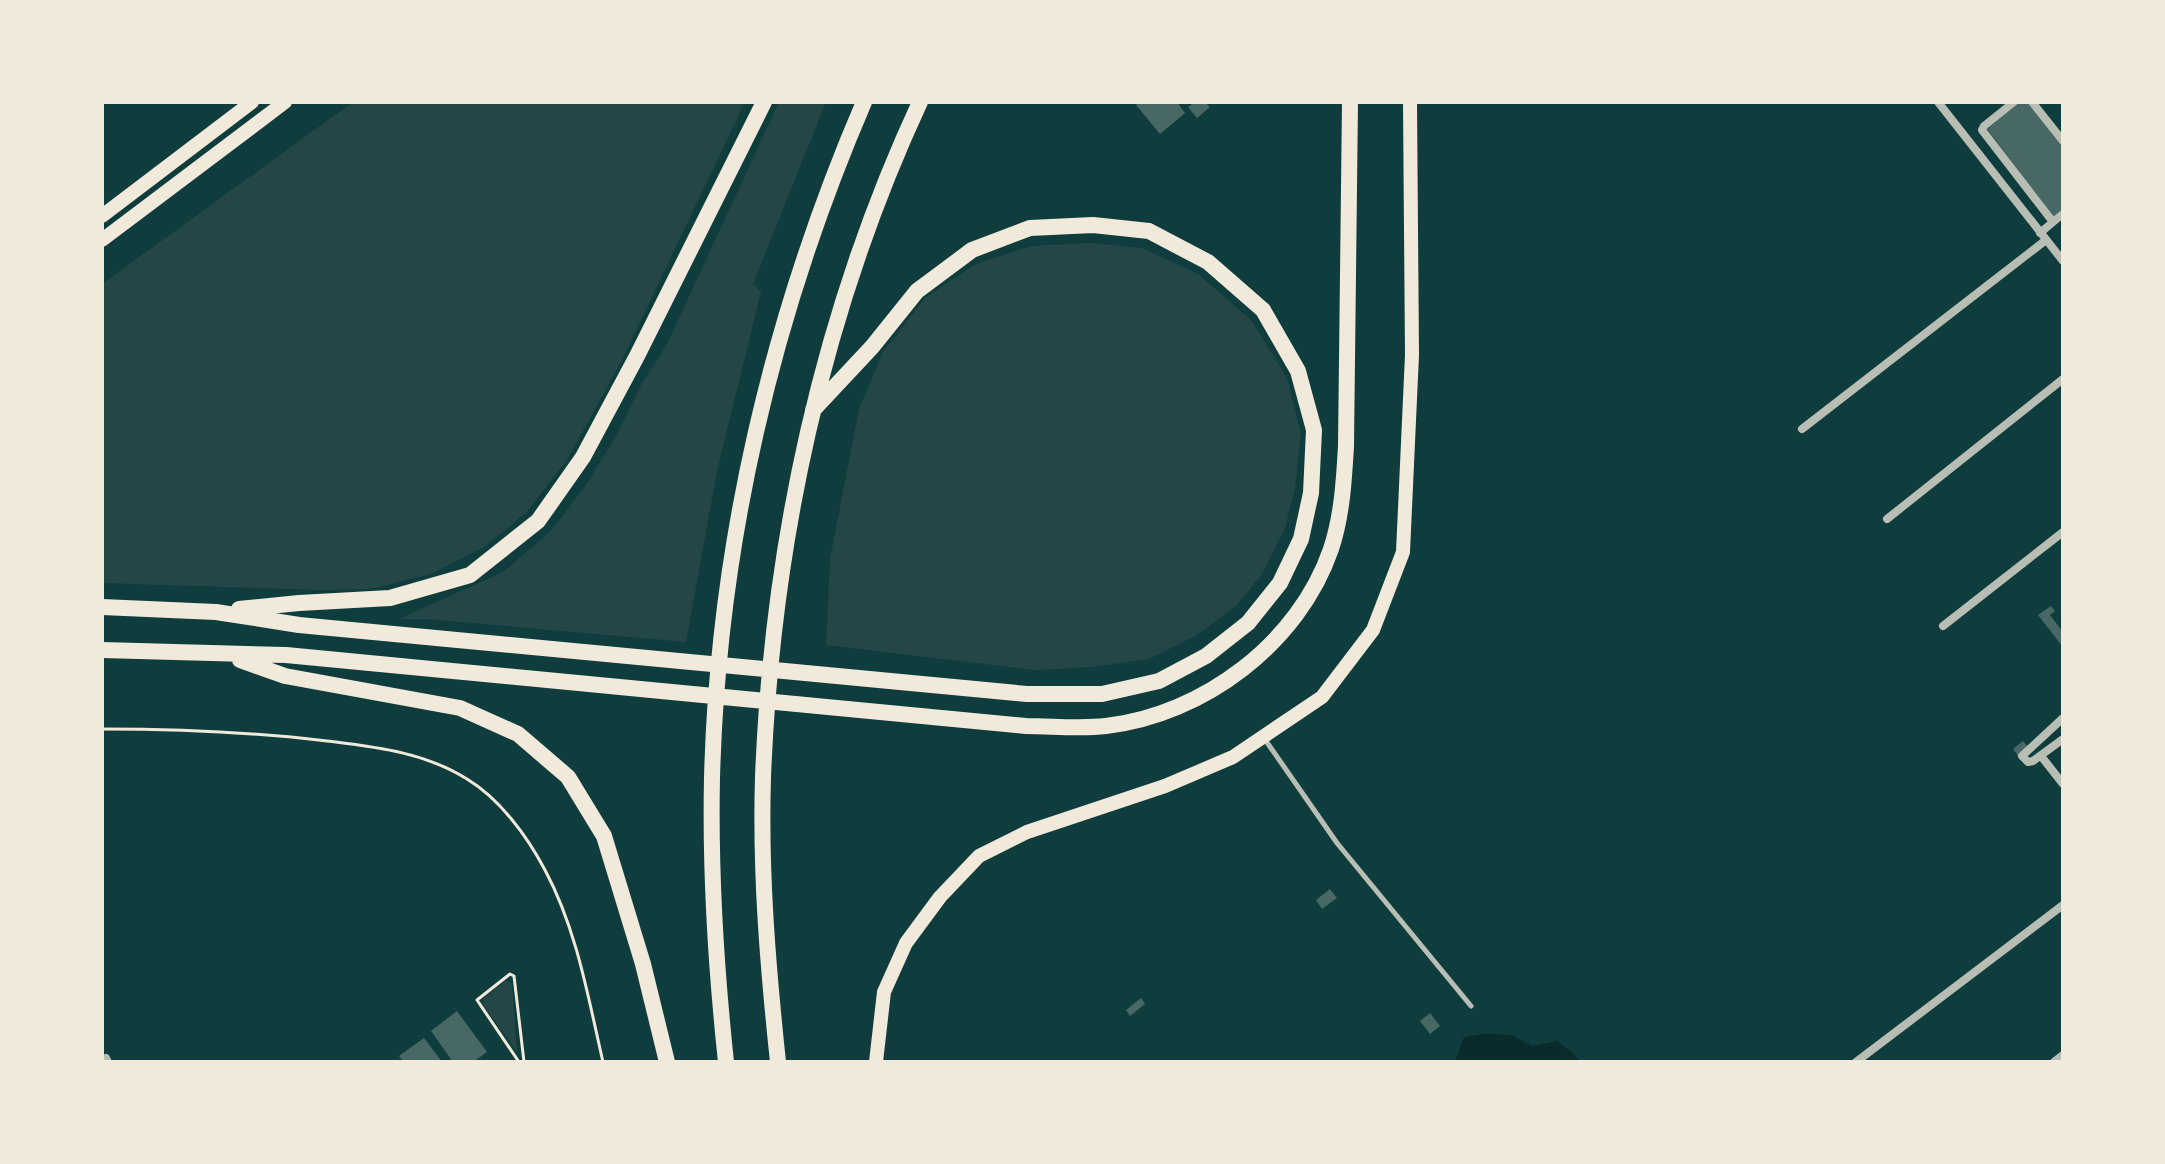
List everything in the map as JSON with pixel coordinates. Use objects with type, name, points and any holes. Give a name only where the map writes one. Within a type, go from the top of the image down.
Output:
[{"type":"highway","points":[[216,612],[390,598],[470,575],[538,521],[597,432],[764,102]]},
{"type":"highway","points":[[726,1062],[714,919],[712,792],[716,695],[730,572],[747,472],[782,328],[820,212],[864,102]]},
{"type":"highway","points":[[778,1062],[765,916],[763,793],[767,712],[785,547],[813,410],[835,329],[859,253],[920,102]]},
{"type":"highway","points":[[102,650],[286,655],[1026,726],[1106,726],[1171,711],[1224,683],[1270,646],[1306,601],[1331,550],[1342,500],[1346,446],[1350,102]]},
{"type":"highway","points":[[102,607],[216,612],[299,625],[1027,694],[1102,694],[1159,681],[1206,656],[1248,623],[1280,583],[1301,539],[1309,504],[1314,430],[1298,371],[1263,310],[1208,262],[1149,231],[1093,225],[1030,228],[972,250],[917,291],[872,347],[813,410]]},
{"type":"highway","points":[[224,655],[285,676],[460,708],[518,734],[568,777],[604,836],[643,964],[667,1062]]},
{"type":"main road","points":[[102,216],[252,102]]},
{"type":"main road","points":[[102,240],[285,102]]},
{"type":"main road","points":[[876,1062],[884,992],[906,943],[940,897],[979,856],[1027,832],[1165,786],[1233,757],[1322,697],[1373,630],[1403,552],[1412,355],[1410,102]]},
{"type":"street","points":[[1938,102],[2043,236],[2056,246],[2063,261]]},
{"type":"street","points":[[2014,102],[1982,130],[2053,222]]},
{"type":"street","points":[[2032,102],[2063,141]]},
{"type":"street","points":[[1802,429],[2043,236],[2063,214]]},
{"type":"street","points":[[1887,519],[2063,379]]},
{"type":"street","points":[[1943,626],[2063,532]]},
{"type":"street","points":[[2063,718],[2022,756],[2028,762],[2063,739]]},
{"type":"street","points":[[2041,756],[2063,784]]},
{"type":"street","points":[[1856,1062],[2063,905]]},
{"type":"street","points":[[2054,1062],[2063,1055]]},
{"type":"street","points":[[102,1061],[106,1058],[108,1062]]},
{"type":"lane","points":[[1263,737],[1337,843],[1471,1006]]},
{"type":"path","points":[[102,729],[259,734],[369,746],[423,758],[469,780],[508,816],[544,869],[558,897],[577,953],[603,1062]]},
{"type":"path","points":[[510,974],[514,976],[521,1062],[477,1000],[510,974]]},
{"type":"shaded area","points":[[353,102],[745,102],[621,362],[567,460],[526,513],[484,547],[431,574],[370,589],[102,583],[102,284]]},
{"type":"shaded area","points":[[779,102],[826,102],[753,284],[761,292],[717,471],[686,642],[399,619],[503,572],[551,531],[586,485],[667,344]]},
{"type":"shaded area","points":[[1090,243],[1142,248],[1198,274],[1251,320],[1287,378],[1301,433],[1295,488],[1285,528],[1262,574],[1236,606],[1197,635],[1149,659],[1035,670],[826,645],[830,559],[859,409],[883,352],[925,298],[976,264],[1031,246]]},
{"type":"shaded area","points":[[506,981],[512,983],[517,1052],[483,1005],[484,997]]},
{"type":"shaded area","points":[[1511,1035],[1532,1046],[1557,1041],[1580,1062],[1455,1062],[1464,1037]]},
{"type":"building","points":[[1140,102],[1177,102],[1185,113],[1160,134],[1136,105]]},
{"type":"building","points":[[1195,102],[1205,102],[1210,107],[1197,118],[1188,107]]},
{"type":"building","points":[[2020,102],[2027,102],[2063,147],[2063,210],[2054,217],[1987,129]]},
{"type":"building","points":[[2051,606],[2055,611],[2050,615],[2063,632],[2063,647],[2038,615]]},
{"type":"building","points":[[2023,741],[2028,747],[2018,756],[2013,749]]},
{"type":"building","points":[[1330,889],[1337,898],[1322,909],[1316,900]]},
{"type":"building","points":[[1141,998],[1145,1004],[1130,1016],[1126,1010]]},
{"type":"building","points":[[457,1011],[487,1052],[473,1062],[453,1062],[431,1031]]},
{"type":"building","points":[[1430,1013],[1440,1026],[1430,1034],[1420,1021]]},
{"type":"building","points":[[424,1038],[442,1062],[404,1062],[399,1056]]}]
